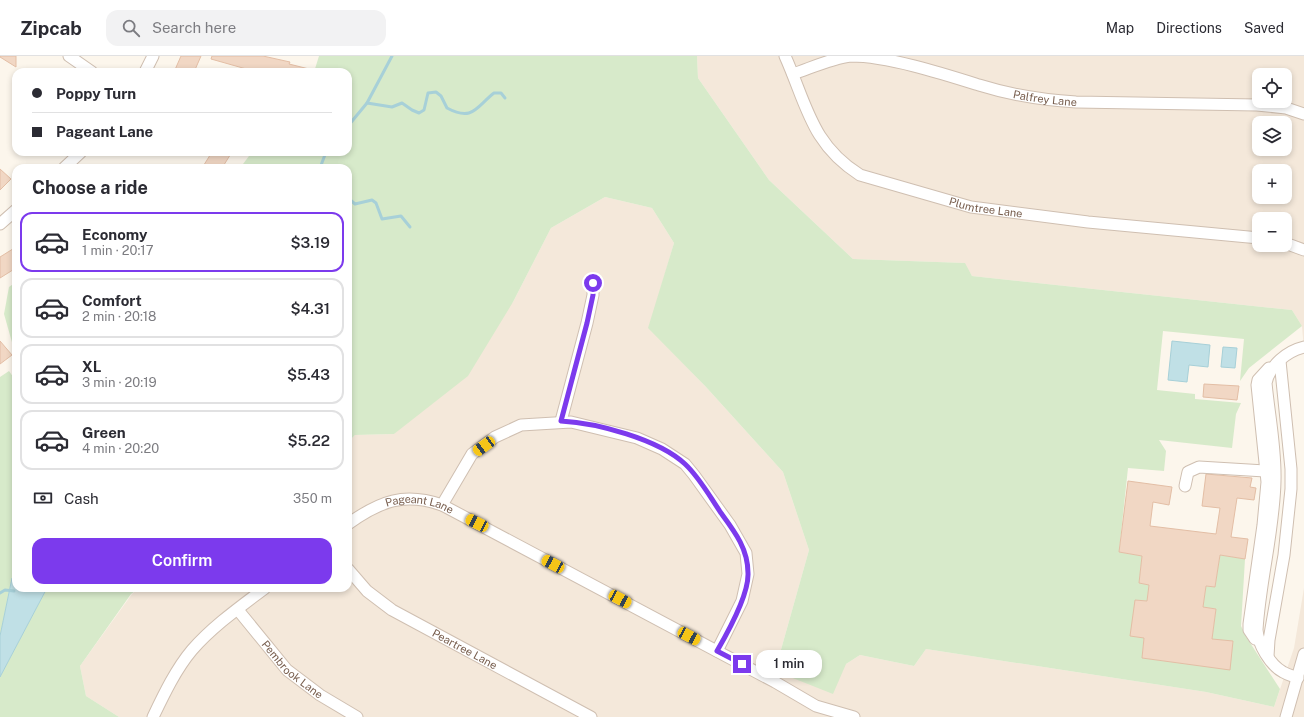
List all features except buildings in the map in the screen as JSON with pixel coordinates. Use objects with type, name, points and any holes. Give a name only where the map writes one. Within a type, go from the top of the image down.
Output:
[{"type":"street","points":[[69,56],[86,68]]},
{"type":"street","points":[[147,68],[153,56]]},
{"type":"street","name":"Plumtree Lane","points":[[785,56],[809,116],[824,144],[834,156],[860,175],[971,207],[1088,222],[1252,237]]},
{"type":"street","name":"Palfrey Lane","points":[[793,74],[839,59],[863,56],[933,71],[1014,94],[1046,99],[1076,102],[1272,106],[1286,108],[1304,114]]},
{"type":"street","points":[[68,164],[78,156]]},
{"type":"street","points":[[0,224],[12,214]]},
{"type":"street","points":[[1292,246],[1304,250]]},
{"type":"street","points":[[561,421],[587,323],[593,295],[593,283]]},
{"type":"street","points":[[1299,685],[1283,672],[1268,656],[1249,630],[1249,624],[1264,518],[1267,482],[1257,385],[1258,380],[1263,373],[1291,352],[1304,347]]},
{"type":"street","points":[[1258,641],[1257,622],[1273,516],[1275,480],[1274,453],[1266,383],[1268,374],[1277,363]]},
{"type":"street","points":[[1268,656],[1269,640],[1284,554],[1291,489],[1291,469],[1277,363]]},
{"type":"street","points":[[442,505],[472,454],[495,437],[520,425],[561,421],[583,424],[623,434],[662,449],[690,470],[730,525],[746,553],[748,574],[742,601],[717,651]]},
{"type":"street","points":[[1185,486],[1188,472],[1199,467],[1265,471]]},
{"type":"street","name":"Pageant Lane","points":[[352,521],[365,512],[391,500],[418,499],[442,505],[717,651],[816,706],[854,717]]},
{"type":"street","name":"Peartree Lane","points":[[352,573],[368,591],[392,610],[591,717]]},
{"type":"street","points":[[153,717],[188,655],[203,638],[260,592]]},
{"type":"street","name":"Pembrook Lane","points":[[238,610],[287,670],[314,691],[357,717]]},
{"type":"street","points":[[1286,717],[1299,685],[1304,654]]},
{"type":"street","points":[[816,706],[816,717]]},
{"type":"shaded area","points":[[697,56],[1304,56],[1304,350],[1302,326],[1292,310],[972,276],[964,263],[853,259],[769,180],[698,78]]},
{"type":"shaded area","points":[[605,197],[652,208],[674,243],[649,328],[706,387],[783,472],[809,550],[775,671],[846,664],[860,655],[914,666],[926,649],[1206,692],[1274,707],[1294,648],[1304,588],[1304,717],[119,717],[86,696],[80,666],[134,592],[352,592],[352,438],[355,435],[394,434],[513,302],[551,228]]},
{"type":"green space","points":[[319,56],[697,56],[698,78],[769,180],[853,259],[965,263],[972,276],[1292,310],[1302,326],[1249,368],[1240,381],[1244,339],[1163,331],[1157,390],[1195,394],[1195,399],[1241,403],[1236,414],[1232,448],[1159,440],[1166,451],[1164,471],[1128,468],[1119,552],[1142,556],[1139,583],[1149,585],[1147,601],[1135,600],[1144,638],[1142,658],[1229,669],[1233,642],[1212,639],[1216,609],[1203,607],[1206,586],[1215,587],[1220,555],[1245,559],[1241,626],[1247,638],[1280,689],[1274,707],[1206,692],[926,649],[914,666],[860,655],[846,664],[833,694],[775,671],[809,550],[783,472],[706,387],[648,328],[674,243],[652,208],[605,197],[551,228],[513,302],[468,376],[394,434],[355,435],[352,438],[352,164],[243,164],[249,156],[352,156],[352,68],[315,68]]},
{"type":"green space","points":[[12,285],[12,342],[4,314],[9,287]]},
{"type":"green space","points":[[9,371],[12,375],[12,578],[0,636],[0,377]]},
{"type":"green space","points":[[45,592],[134,592],[80,666],[86,696],[119,717],[0,717],[0,677]]},
{"type":"water","points":[[1172,341],[1210,345],[1208,367],[1189,365],[1187,382],[1168,380]]},
{"type":"water","points":[[1223,347],[1237,348],[1235,368],[1221,367]]},
{"type":"water","points":[[12,578],[12,592],[45,592],[0,677],[0,636]]},
{"type":"waterway","points":[[352,121],[367,103],[392,56]]},
{"type":"waterway","points":[[367,103],[392,107],[402,103],[419,113],[424,110],[428,93],[436,92],[441,96],[447,108],[463,114],[474,111],[494,93],[501,93],[505,98]]},
{"type":"waterway","points":[[322,164],[324,156]]},
{"type":"waterway","points":[[352,201],[355,204],[372,200],[376,203],[382,219],[401,216],[410,227]]},
{"type":"waterway","points":[[0,593],[5,590],[12,591]]},
{"type":"route","points":[[593,283],[593,295],[587,323],[561,421],[610,430],[650,443],[674,456],[685,464],[694,475],[730,525],[746,553],[748,574],[742,601],[728,632],[717,651],[742,664]]}]
